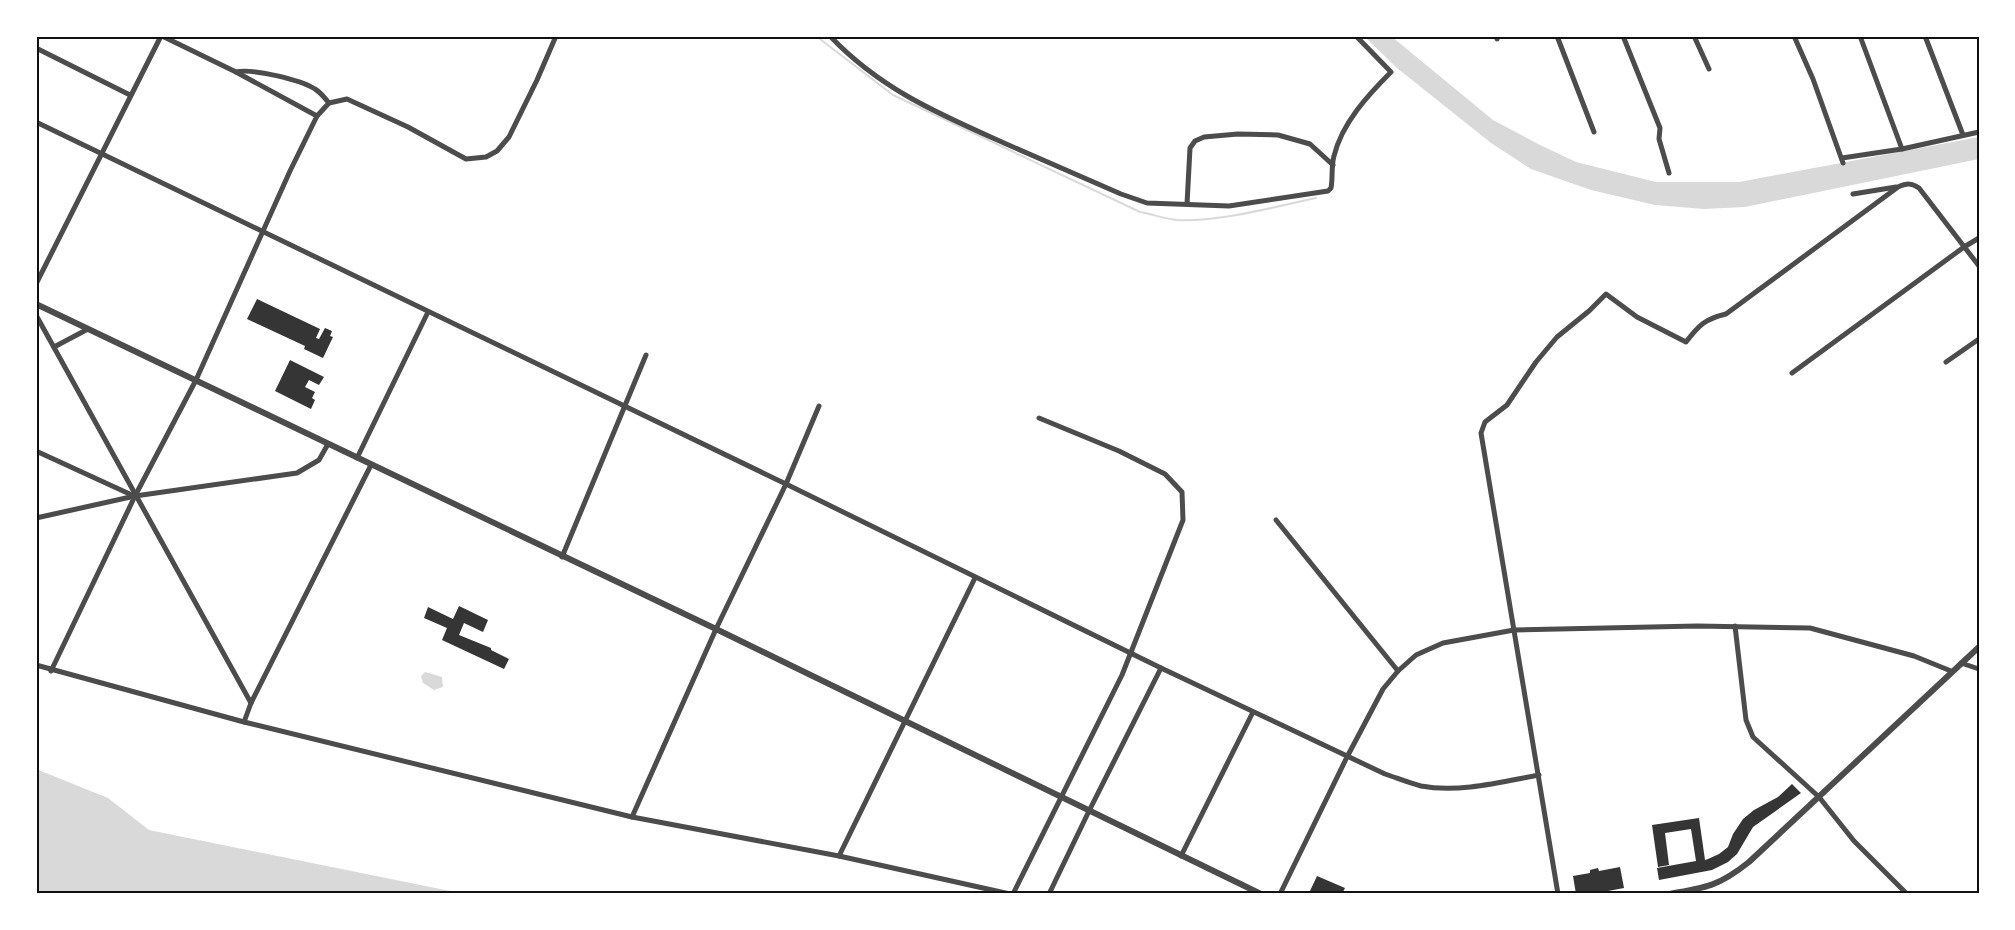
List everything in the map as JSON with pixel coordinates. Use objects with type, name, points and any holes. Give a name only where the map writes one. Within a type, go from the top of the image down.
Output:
[{"type":"street","points":[[36,284],[161,36],[236,72],[317,116]]},
{"type":"street","points":[[51,670],[135,496],[196,380],[317,116],[329,103],[347,99],[408,127],[466,159],[486,157],[497,151],[509,137],[556,36]]},
{"type":"street","points":[[830,36],[848,55],[898,93],[967,127],[1130,197],[1147,203],[1229,207],[1328,190],[1332,185],[1338,142],[1375,88],[1391,72],[1356,36]]},
{"type":"street","points":[[1557,36],[1594,132]]},
{"type":"street","points":[[1623,36],[1660,128],[1659,139],[1669,173]]},
{"type":"street","points":[[1694,36],[1709,69]]},
{"type":"street","points":[[1794,36],[1813,79],[1842,161],[1979,132]]},
{"type":"street","points":[[1860,36],[1902,149]]},
{"type":"street","points":[[1925,36],[1963,135]]},
{"type":"street","points":[[36,48],[130,95]]},
{"type":"street","points":[[236,72],[254,71],[301,83],[315,89],[329,103]]},
{"type":"street","points":[[36,122],[1161,668],[1385,774],[1421,786],[1449,787],[1486,785],[1539,775]]},
{"type":"street","points":[[1187,204],[1190,148],[1195,141],[1204,137],[1238,134],[1278,135],[1310,144],[1333,165]]},
{"type":"street","points":[[1853,194],[1913,184],[1919,188],[1979,266]]},
{"type":"street","points":[[1558,894],[1481,433],[1485,422],[1507,405],[1536,362],[1557,337],[1589,311],[1605,294],[1636,317],[1686,342],[1698,326],[1712,318],[1726,314],[1898,186]]},
{"type":"street","points":[[1792,372],[1964,246],[1979,238]]},
{"type":"street","points":[[36,304],[716,629],[1261,894]]},
{"type":"street","points":[[357,458],[429,312]]},
{"type":"street","points":[[36,315],[251,703]]},
{"type":"street","points":[[54,347],[88,329]]},
{"type":"street","points":[[1946,362],[1979,339]]},
{"type":"street","points":[[562,557],[646,355]]},
{"type":"street","points":[[632,817],[716,629],[786,484],[819,406]]},
{"type":"street","points":[[36,665],[244,722],[632,817],[839,856],[1011,894],[1110,700],[1183,520],[1182,492],[1165,474],[1119,451],[1039,418]]},
{"type":"street","points":[[36,518],[135,496],[297,473],[319,460],[328,444]]},
{"type":"street","points":[[36,451],[135,496]]},
{"type":"street","points":[[244,722],[251,703],[371,465]]},
{"type":"street","points":[[1276,520],[1398,671]]},
{"type":"street","points":[[839,856],[975,578]]},
{"type":"street","points":[[1735,626],[1746,720],[1754,737],[1819,797],[1854,841],[1907,894]]},
{"type":"street","points":[[1280,894],[1383,689],[1416,655],[1443,643],[1514,630],[1735,626],[1810,628],[1914,656],[1952,671]]},
{"type":"street","points":[[1669,894],[1708,888],[1733,875],[1979,647]]},
{"type":"street","points":[[1961,663],[1979,669]]},
{"type":"street","points":[[1049,894],[1161,668]]},
{"type":"street","points":[[1180,856],[1253,712]]},
{"type":"shaded area","points":[[1364,36],[1391,36],[1493,120],[1538,144],[1576,162],[1656,182],[1739,182],[1979,137],[1979,159],[1745,207],[1704,209],[1655,205],[1591,190],[1531,169],[1491,143],[1397,68]]},
{"type":"shaded area","points":[[425,672],[442,677],[443,687],[434,690],[423,683],[421,676]]},
{"type":"shaded area","points":[[36,769],[108,798],[149,830],[465,894],[36,894]]},
{"type":"building","points":[[257,299],[320,329],[316,338],[319,339],[325,328],[332,331],[330,336],[333,337],[323,358],[304,349],[305,346],[247,319]]},
{"type":"building","points":[[290,360],[324,377],[319,385],[309,380],[305,387],[315,392],[312,398],[315,400],[311,409],[275,391]]},
{"type":"building","points":[[459,606],[488,620],[483,632],[464,623],[459,635],[491,648],[509,659],[504,669],[442,640],[447,628],[424,618],[428,607],[453,619]]},
{"type":"building","points":[[1792,784],[1801,793],[1753,827],[1737,854],[1728,862],[1712,870],[1659,880],[1657,868],[1696,861],[1691,829],[1665,833],[1669,865],[1658,867],[1652,825],[1699,818],[1705,860],[1728,847],[1743,819],[1778,797]]},
{"type":"building","points":[[1620,867],[1624,888],[1592,894],[1576,894],[1573,876],[1590,873],[1590,870],[1598,868],[1599,871]]},
{"type":"building","points":[[1317,876],[1345,888],[1342,894],[1316,894],[1310,891]]},
{"type":"waterway","points":[[816,36],[893,95],[1140,212],[1177,220],[1211,219],[1316,198]]}]
